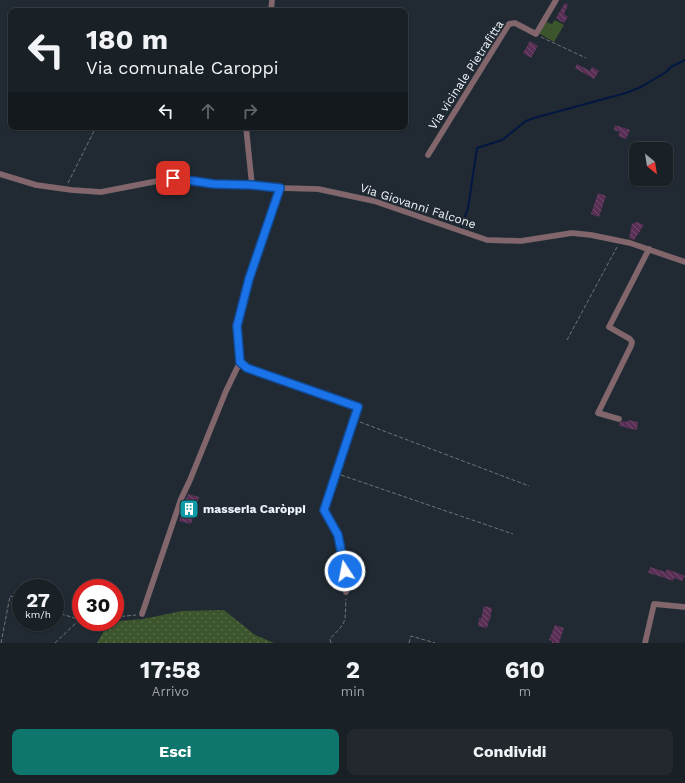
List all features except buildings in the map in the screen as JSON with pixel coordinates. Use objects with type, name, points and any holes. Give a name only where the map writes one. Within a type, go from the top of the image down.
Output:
[{"type":"street","points":[[536,34],[556,0]]},
{"type":"street","name":"Via vicinale Pietrafitta","points":[[428,156],[509,24],[515,23],[536,34]]},
{"type":"street","points":[[246,130],[252,185]]},
{"type":"street","name":"Via Giovanni Falcone","points":[[0,174],[36,185],[101,192],[173,178],[214,184],[318,189],[374,201],[487,240],[521,241],[572,233],[591,235],[630,243],[685,262]]},
{"type":"street","points":[[142,614],[181,499],[226,391],[240,362],[237,326],[249,279],[280,188]]},
{"type":"street","points":[[619,419],[598,412],[632,342],[609,327],[648,249]]},
{"type":"street","points":[[240,362],[247,368],[358,407],[324,510],[338,535],[345,571],[346,592]]},
{"type":"street","points":[[645,643],[654,604],[685,607]]},
{"type":"path","points":[[536,34],[586,58]]},
{"type":"path","points":[[66,189],[95,130]]},
{"type":"path","points":[[567,340],[620,241]]},
{"type":"path","points":[[354,420],[529,486]]},
{"type":"path","points":[[337,474],[513,534]]},
{"type":"path","points":[[331,643],[330,639],[345,620],[346,592]]},
{"type":"path","points":[[1,643],[10,596],[12,597]]},
{"type":"path","points":[[124,616],[142,614]]},
{"type":"path","points":[[55,643],[72,627]]},
{"type":"path","points":[[410,643],[411,636],[435,643]]},
{"type":"green space","points":[[555,20],[564,25],[554,42],[540,34],[540,32],[546,22],[552,24]]},
{"type":"green space","points":[[224,610],[255,635],[274,643],[97,643],[104,631],[124,631],[124,621],[143,619],[182,611]]},
{"type":"waterway","points":[[461,228],[468,208],[477,148],[502,140],[526,121],[534,118],[626,93],[641,87],[666,72],[671,67],[685,60]]},
{"type":"place","name":"masseria Caròppi","points":[[189,509]]},
{"type":"route","points":[[173,178],[214,184],[252,185],[280,188],[249,279],[237,326],[240,362],[247,368],[358,407],[324,510],[338,535],[345,571]]}]
